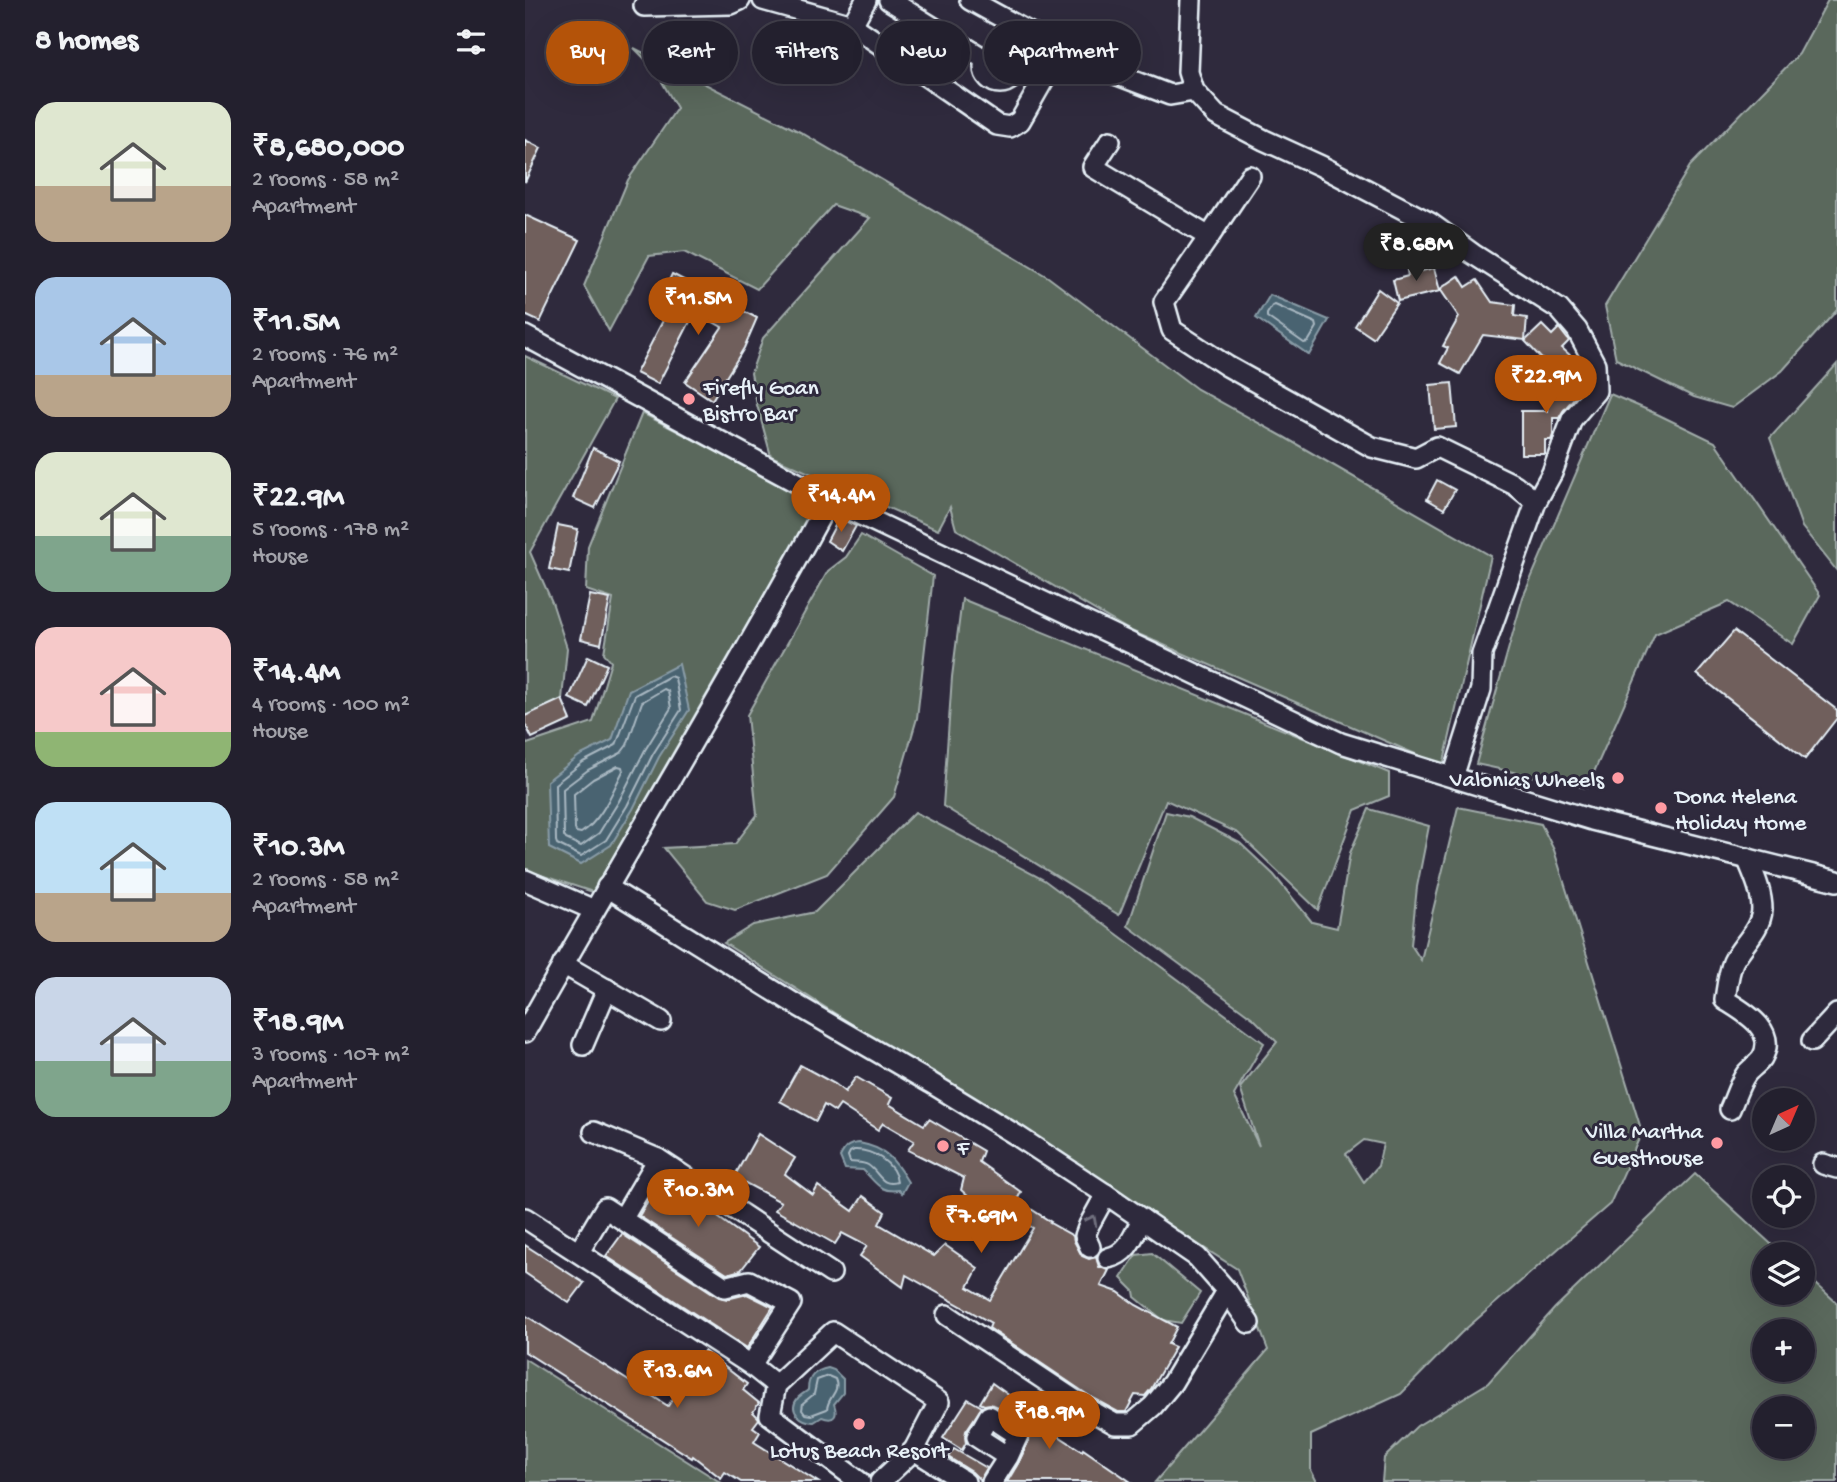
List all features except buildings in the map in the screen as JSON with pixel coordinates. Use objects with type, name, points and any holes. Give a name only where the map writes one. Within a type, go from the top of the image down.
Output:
[{"type":"street","points":[[644,6],[731,4],[740,0]]},
{"type":"street","points":[[762,0],[839,21]]},
{"type":"street","points":[[854,21],[866,0]]},
{"type":"street","points":[[889,0],[984,59]]},
{"type":"street","points":[[970,0],[1007,21]]},
{"type":"street","points":[[1191,0],[1188,72],[1194,91],[1216,115],[1430,223],[1559,309],[1577,330],[1595,364],[1596,391],[1572,419],[1552,473],[1536,502],[1482,654],[1481,689],[1453,777]]},
{"type":"street","points":[[862,32],[997,125],[1010,127],[1020,121],[1041,84]]},
{"type":"street","points":[[1141,83],[1170,94],[1194,91]]},
{"type":"street","points":[[1111,141],[1093,167],[1209,237]]},
{"type":"street","points":[[1249,176],[1164,302],[1173,330],[1227,366],[1372,447],[1416,458],[1437,447],[1515,485],[1536,502]]},
{"type":"street","points":[[525,336],[829,500],[1341,743],[1592,820],[1837,881]]},
{"type":"street","points":[[525,1032],[777,596],[829,500]]},
{"type":"street","points":[[1730,1109],[1746,1074],[1762,1058],[1765,1049],[1765,1035],[1755,1020],[1725,1000],[1733,962],[1750,939],[1762,912],[1759,885],[1747,858]]},
{"type":"street","points":[[525,880],[594,910]]},
{"type":"street","points":[[607,887],[1016,1135],[1106,1194],[1197,1257],[1227,1291],[1249,1323]]},
{"type":"street","points":[[563,964],[661,1021]]},
{"type":"street","points":[[583,1045],[607,989]]},
{"type":"street","points":[[1812,1041],[1837,1014]]},
{"type":"street","points":[[594,1132],[658,1159],[831,1273]]},
{"type":"street","points":[[623,1219],[658,1159]]},
{"type":"street","points":[[1090,1247],[1085,1236],[1106,1194]]},
{"type":"street","points":[[579,1252],[605,1208],[725,1287],[749,1281],[791,1303],[751,1365]]},
{"type":"street","points":[[525,1218],[751,1365],[776,1385]]},
{"type":"street","points":[[1108,1258],[1123,1252],[1142,1219]]},
{"type":"street","points":[[947,1315],[1087,1409],[1115,1424],[1132,1424],[1153,1406],[1172,1383],[1227,1291]]},
{"type":"street","points":[[860,1482],[771,1415],[776,1385],[833,1332],[939,1402],[914,1450],[880,1482]]},
{"type":"street","points":[[914,1450],[965,1482]]},
{"type":"street","points":[[992,1482],[1008,1457]]},
{"type":"green space","points":[[1828,0],[1837,0],[1837,310],[1782,371],[1732,408],[1694,397],[1616,359],[1605,306],[1690,166],[1799,54]]},
{"type":"green space","points":[[663,84],[705,84],[800,132],[1048,277],[1197,389],[1491,556],[1443,766],[1129,630],[956,529],[950,507],[938,530],[771,456],[751,373],[763,338],[870,218],[833,205],[757,289],[684,252],[649,256],[609,331],[584,286],[628,180],[677,108]]},
{"type":"green space","points":[[525,356],[615,399],[530,552],[552,602],[567,648],[562,699],[525,718]]},
{"type":"green space","points":[[1837,364],[1837,571],[1802,527],[1770,438]]},
{"type":"green space","points":[[1610,394],[1715,442],[1820,595],[1793,644],[1729,602],[1655,634],[1587,788],[1476,764],[1523,597]]},
{"type":"green space","points":[[642,413],[817,503],[593,892],[525,870],[525,741],[527,744],[593,722],[611,662],[604,653],[613,599],[586,590],[588,546]]},
{"type":"green space","points":[[861,535],[933,576],[917,718],[894,797],[827,874],[735,910],[707,901],[664,848],[735,844],[757,815],[747,715],[828,571],[846,557]]},
{"type":"green space","points":[[962,599],[1389,773],[1389,796],[1355,810],[1318,910],[1238,833],[1166,800],[1119,915],[943,806],[952,677]]},
{"type":"green space","points":[[1458,807],[1541,824],[1554,850],[1642,1132],[1610,1204],[1461,1333],[1401,1394],[1311,1435],[1311,1470],[1317,1482],[1155,1482],[1268,1350],[1237,1269],[724,943],[753,925],[815,912],[915,812],[1044,880],[1264,1043],[1234,1095],[1259,1146],[1240,1088],[1277,1042],[1254,1019],[1128,926],[1166,812],[1189,817],[1240,843],[1274,875],[1312,922],[1337,928],[1350,853],[1369,809],[1429,826],[1417,887],[1411,945],[1421,960]],"holes":[[[1364,1140],[1383,1144],[1378,1166],[1364,1182],[1346,1154]]]},
{"type":"green space","points":[[1695,1174],[1769,1242],[1752,1242],[1752,1305],[1815,1305],[1815,1283],[1837,1303],[1837,1482],[1382,1482],[1384,1458],[1417,1426],[1488,1383],[1555,1308]]},
{"type":"green space","points":[[1152,1253],[1200,1293],[1181,1323],[1163,1320],[1135,1297],[1134,1291],[1121,1278],[1136,1255]]},
{"type":"green space","points":[[525,1359],[720,1482],[525,1482]]},
{"type":"water","points":[[1270,295],[1329,320],[1309,355],[1256,318]]},
{"type":"water","points":[[679,664],[689,710],[659,757],[611,845],[581,864],[549,848],[547,781],[579,756],[612,740],[629,690]]},
{"type":"water","points":[[859,1143],[883,1151],[893,1161],[908,1182],[902,1193],[899,1190],[882,1188],[863,1170],[845,1169],[840,1157],[849,1145]]},
{"type":"water","points":[[828,1368],[843,1379],[843,1393],[834,1404],[835,1414],[833,1418],[822,1417],[814,1422],[805,1420],[797,1415],[795,1403],[808,1390],[813,1375]]},
{"type":"place","name":"Firefly Goan Bistro Bar","points":[[689,399]]},
{"type":"place","name":"Valonias Wheels","points":[[1618,778]]},
{"type":"place","name":"Dona Helena Holiday Home","points":[[1661,808]]},
{"type":"place","name":"Villa Martha Guesthouse","points":[[1717,1143]]},
{"type":"place","name":"F","points":[[943,1146]]},
{"type":"place","name":"Lotus Beach Resort","points":[[859,1424]]}]
